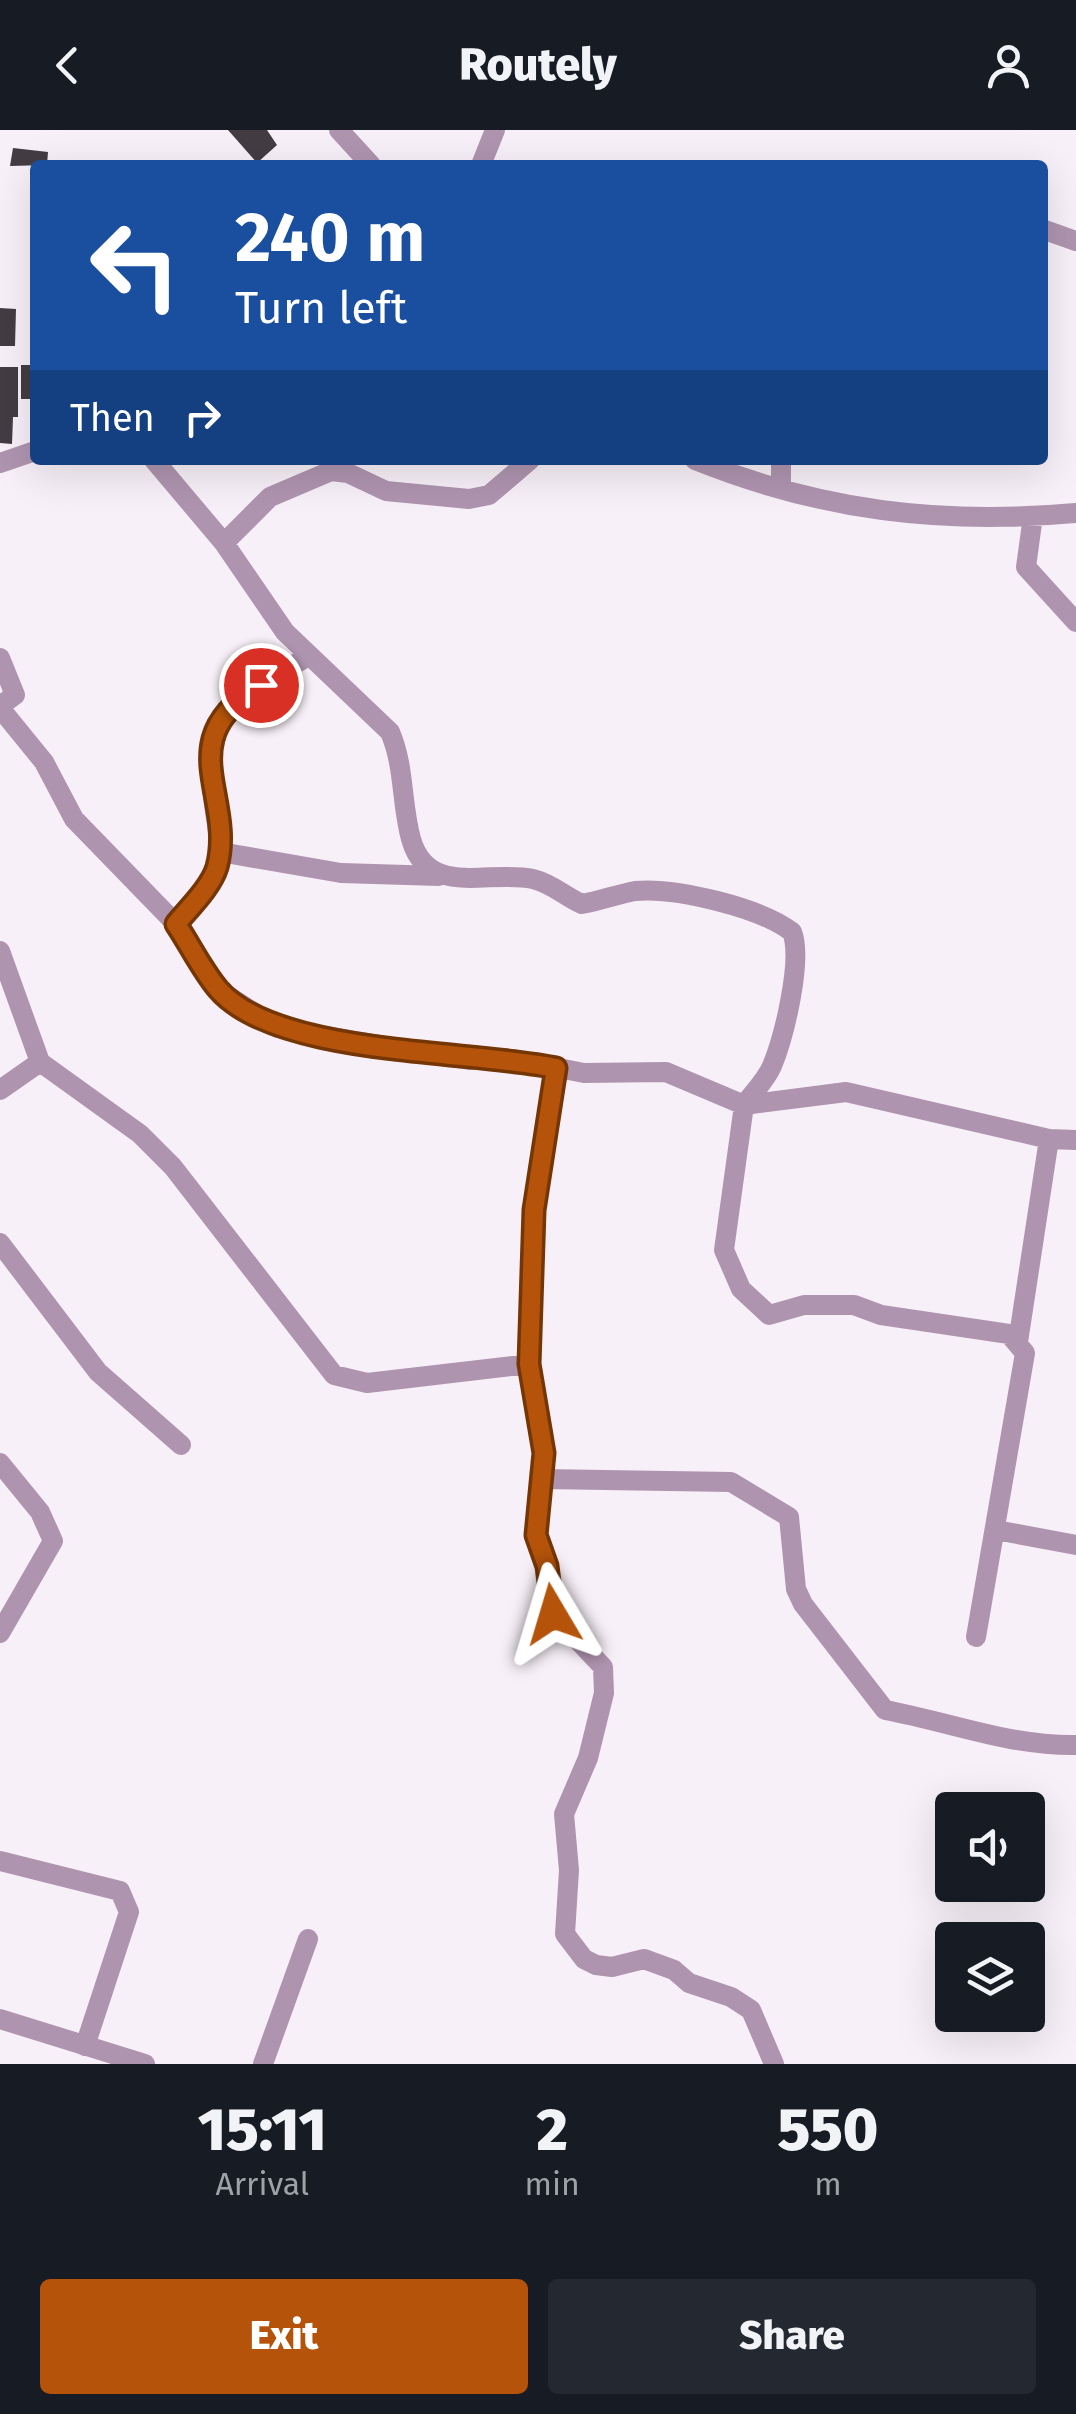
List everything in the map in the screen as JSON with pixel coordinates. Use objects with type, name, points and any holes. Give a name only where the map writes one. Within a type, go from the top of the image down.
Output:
[{"type":"street","points":[[339,130],[366,160]]},
{"type":"street","points":[[483,160],[495,130]]},
{"type":"street","points":[[1048,231],[1076,240]]},
{"type":"street","points":[[0,462],[30,453]]},
{"type":"street","points":[[158,465],[224,544],[307,657],[390,732],[399,753],[412,842],[421,860],[439,876]]},
{"type":"street","points":[[224,544],[270,497],[331,471],[348,472],[386,491],[469,498],[489,495],[524,465]]},
{"type":"street","points":[[710,465],[781,489],[909,516],[984,520],[1076,512]]},
{"type":"street","points":[[781,465],[781,489]]},
{"type":"street","points":[[1033,516],[1026,568],[1076,622]]},
{"type":"street","points":[[176,924],[216,872],[220,852],[208,760],[218,727],[238,698],[307,657]]},
{"type":"street","points":[[0,658],[15,695],[0,707],[44,762],[74,818],[176,924],[218,990],[278,1028],[469,1060],[513,1059],[584,1073],[666,1072],[744,1105],[846,1092],[1050,1139],[1076,1140]]},
{"type":"street","points":[[220,852],[342,873],[529,878],[556,887],[582,904],[635,892],[660,892],[761,912],[792,932],[797,955],[781,1038],[771,1069],[744,1105],[724,1250],[734,1277],[769,1315],[804,1305],[854,1305],[880,1315],[1010,1334],[1018,1342],[1025,1353],[976,1637]]},
{"type":"street","points":[[0,951],[40,1062],[140,1134],[173,1167],[334,1375],[367,1382],[529,1364]]},
{"type":"street","points":[[0,1090],[40,1062]]},
{"type":"street","points":[[556,1068],[534,1210],[529,1364],[544,1453],[534,1516],[547,1566],[548,1598],[562,1627],[603,1667],[604,1693],[588,1758],[564,1814],[568,1870],[565,1934],[584,1959],[596,1966],[612,1967],[644,1959],[674,1970],[689,1983],[731,1997],[750,2010],[774,2064]]},
{"type":"street","points":[[1018,1342],[1050,1139]]},
{"type":"street","points":[[0,1244],[98,1372],[181,1445]]},
{"type":"street","points":[[0,1463],[40,1512],[54,1541],[0,1633]]},
{"type":"street","points":[[542,1479],[732,1482],[789,1517],[796,1589],[803,1604],[886,1710],[908,1711],[1004,1741],[1076,1746]]},
{"type":"street","points":[[996,1530],[1076,1545]]},
{"type":"street","points":[[0,1861],[120,1891],[128,1902],[129,1912],[85,2046]]},
{"type":"street","points":[[263,2064],[308,1939]]},
{"type":"street","points":[[0,2019],[145,2064]]},
{"type":"building","points":[[228,130],[267,130],[277,145],[260,160],[254,160]]},
{"type":"building","points":[[13,148],[48,152],[47,160],[10,166]]},
{"type":"building","points":[[0,308],[16,309],[15,346],[0,346]]},
{"type":"building","points":[[21,365],[30,365],[30,399],[21,399]]},
{"type":"building","points":[[0,367],[18,367],[18,417],[13,417],[12,444],[0,443]]},
{"type":"route","points":[[261,685],[238,698],[218,727],[208,760],[220,852],[216,872],[176,924],[218,990],[278,1028],[469,1060],[513,1059],[556,1068],[534,1210],[529,1364],[544,1453],[534,1516],[547,1566],[553,1614]]}]
